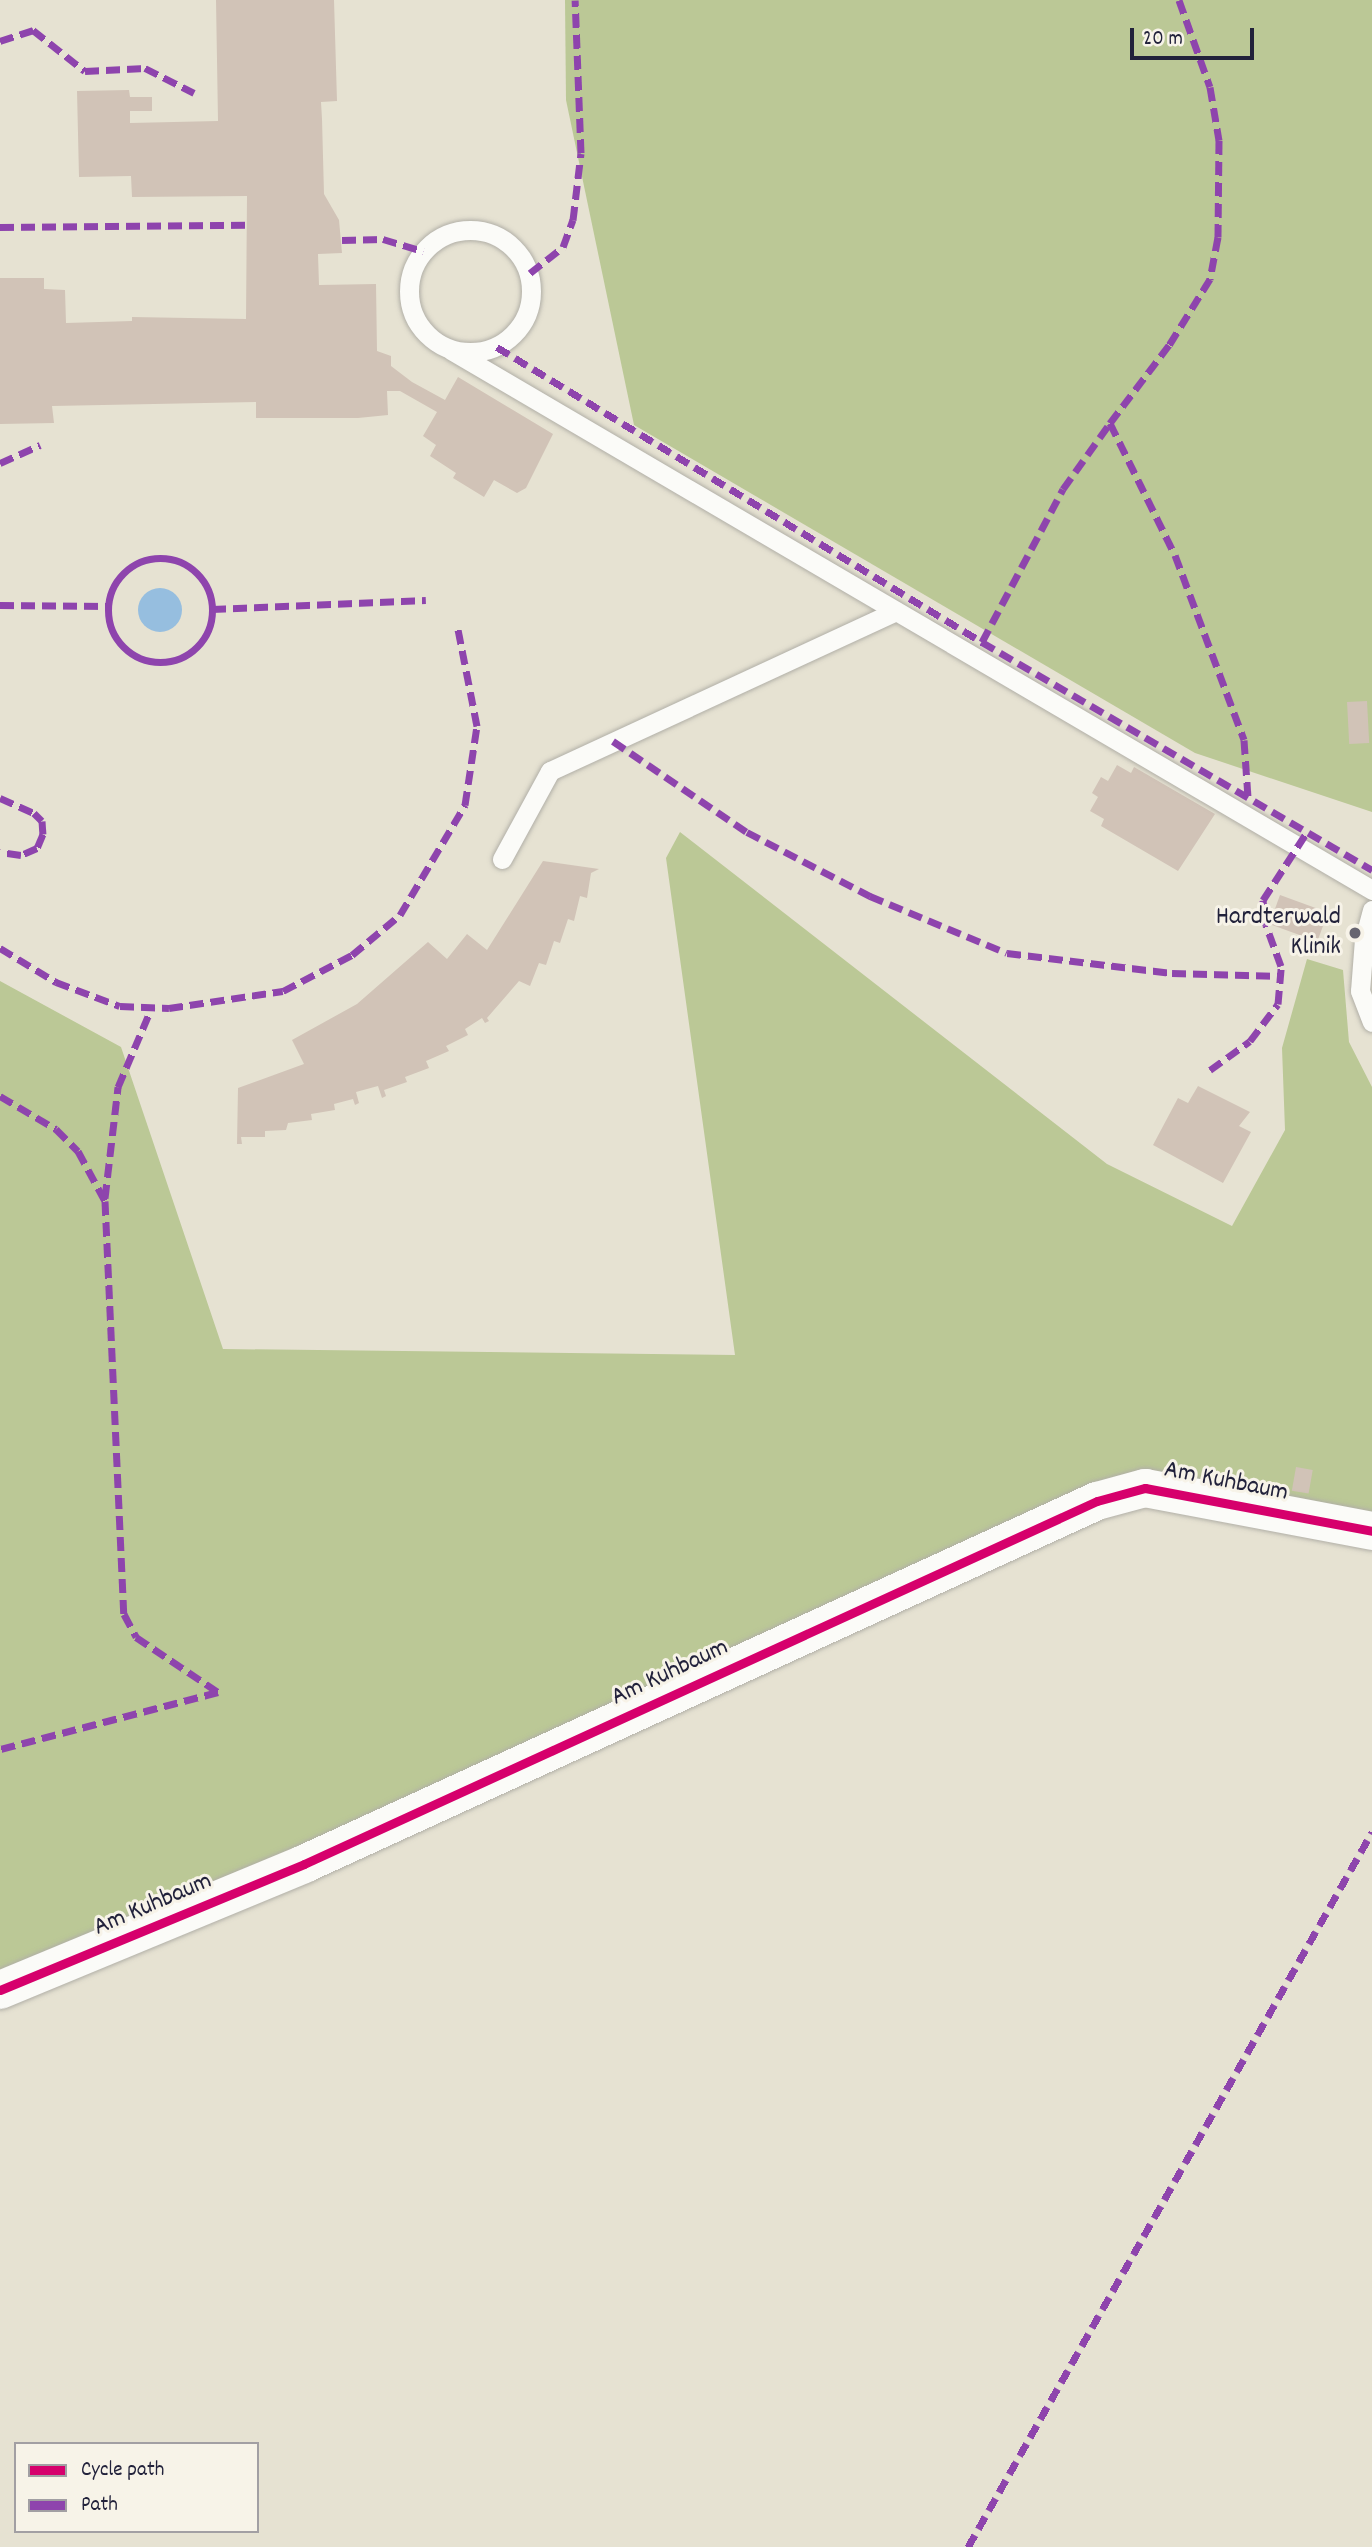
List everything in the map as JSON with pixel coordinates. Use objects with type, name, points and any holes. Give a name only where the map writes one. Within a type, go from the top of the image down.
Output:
[{"type":"street","name":"Am Kuhbaum","points":[[0,1990],[304,1864],[1097,1501],[1145,1488],[1372,1531]]},
{"type":"lane","points":[[451,350],[497,347],[512,337],[530,308],[530,273],[522,256],[492,233],[455,231],[423,251],[413,268],[411,308],[419,326],[451,350],[1372,890]]},
{"type":"lane","points":[[502,859],[550,771],[896,611]]},
{"type":"lane","points":[[1372,911],[1364,939],[1360,991],[1372,1022]]},
{"type":"green space","points":[[565,0],[1372,0],[1372,812],[1195,753],[634,425],[566,100]]},
{"type":"green space","points":[[680,832],[1107,1164],[1232,1226],[1285,1130],[1282,1048],[1307,959],[1343,970],[1349,1042],[1372,1087],[1372,1517],[1141,1481],[534,1751],[0,1976],[0,981],[121,1047],[223,1349],[735,1355],[666,858]]},
{"type":"water","points":[[160,588],[176,594],[182,610],[176,626],[160,632],[144,626],[138,610],[144,594]]},
{"type":"building","points":[[216,0],[334,0],[337,101],[321,102],[324,194],[339,220],[342,253],[318,254],[319,285],[376,284],[377,351],[391,356],[391,366],[412,382],[445,400],[458,377],[553,434],[526,488],[517,493],[494,480],[484,497],[453,478],[456,473],[430,456],[436,445],[423,436],[437,412],[400,391],[387,391],[388,415],[358,418],[256,418],[256,402],[52,406],[54,423],[0,424],[0,278],[44,278],[44,289],[65,290],[66,323],[132,321],[132,317],[246,319],[247,196],[132,197],[131,176],[79,177],[77,91],[129,90],[130,97],[152,97],[152,111],[130,111],[130,123],[218,121]]},
{"type":"building","points":[[1367,701],[1369,743],[1349,744],[1347,702]]},
{"type":"building","points":[[1117,765],[1131,773],[1134,767],[1215,814],[1178,871],[1101,826],[1104,819],[1090,811],[1098,797],[1092,793],[1101,777],[1108,781]]},
{"type":"building","points":[[543,861],[599,869],[591,873],[587,898],[580,896],[574,921],[568,919],[560,943],[554,941],[546,965],[539,963],[530,986],[519,981],[487,1018],[489,1021],[485,1023],[482,1018],[465,1029],[468,1035],[446,1046],[449,1051],[426,1061],[429,1068],[405,1077],[407,1082],[384,1090],[386,1096],[382,1098],[378,1086],[356,1092],[359,1103],[355,1105],[353,1099],[334,1104],[335,1110],[311,1114],[312,1120],[288,1123],[286,1130],[265,1131],[265,1137],[241,1137],[242,1144],[237,1144],[238,1088],[304,1064],[292,1040],[357,1004],[428,942],[447,959],[467,934],[487,950]]},
{"type":"building","points":[[1280,895],[1328,912],[1317,942],[1269,924]]},
{"type":"building","points":[[1198,1086],[1250,1112],[1239,1126],[1251,1132],[1223,1183],[1153,1145],[1178,1098],[1188,1103]]},
{"type":"building","points":[[1296,1467],[1313,1470],[1309,1494],[1292,1491]]},
{"type":"marked path","points":[[530,273],[563,247],[573,220],[581,153],[575,0]]},
{"type":"marked path","points":[[1179,0],[1210,87],[1219,140],[1218,237],[1210,279],[1169,345],[1110,423],[1175,555],[1244,740],[1248,797]]},
{"type":"marked path","points":[[0,41],[33,30],[85,71],[145,68],[194,93]]},
{"type":"marked path","points":[[0,227],[247,225]]},
{"type":"marked path","points":[[342,240],[383,239],[423,251]]},
{"type":"marked path","points":[[497,347],[982,642],[1372,870]]},
{"type":"marked path","points":[[982,642],[1063,489],[1110,423]]},
{"type":"marked path","points":[[0,463],[40,445]]},
{"type":"marked path","points":[[160,558],[180,562],[203,581],[208,590],[212,610],[208,630],[189,653],[180,658],[160,662],[140,658],[117,639],[112,630],[108,610],[112,590],[131,567],[140,562],[160,558]]},
{"type":"marked path","points":[[212,609],[426,600]]},
{"type":"marked path","points":[[0,605],[109,606]]},
{"type":"marked path","points":[[0,948],[56,982],[120,1006],[169,1008],[283,991],[352,955],[400,915],[465,805],[477,726],[458,629]]},
{"type":"marked path","points":[[613,741],[747,832],[870,896],[1007,953],[1172,973],[1282,976]]},
{"type":"marked path","points":[[0,798],[34,813],[42,821],[43,834],[37,848],[21,855],[0,852]]},
{"type":"marked path","points":[[1210,1070],[1250,1041],[1278,1004],[1281,966],[1266,925],[1263,900],[1307,832]]},
{"type":"marked path","points":[[105,1198],[118,1087],[152,1007]]},
{"type":"marked path","points":[[0,1096],[56,1129],[78,1151],[105,1201],[124,1614],[136,1637],[218,1692],[0,1749]]},
{"type":"marked path","points":[[968,2547],[1372,1832]]},
{"type":"cycle path","points":[[0,1990],[304,1864],[1097,1501],[1145,1488],[1372,1531]]},
{"type":"place","name":"Hardterwald Klinik","points":[[1355,933]]}]
